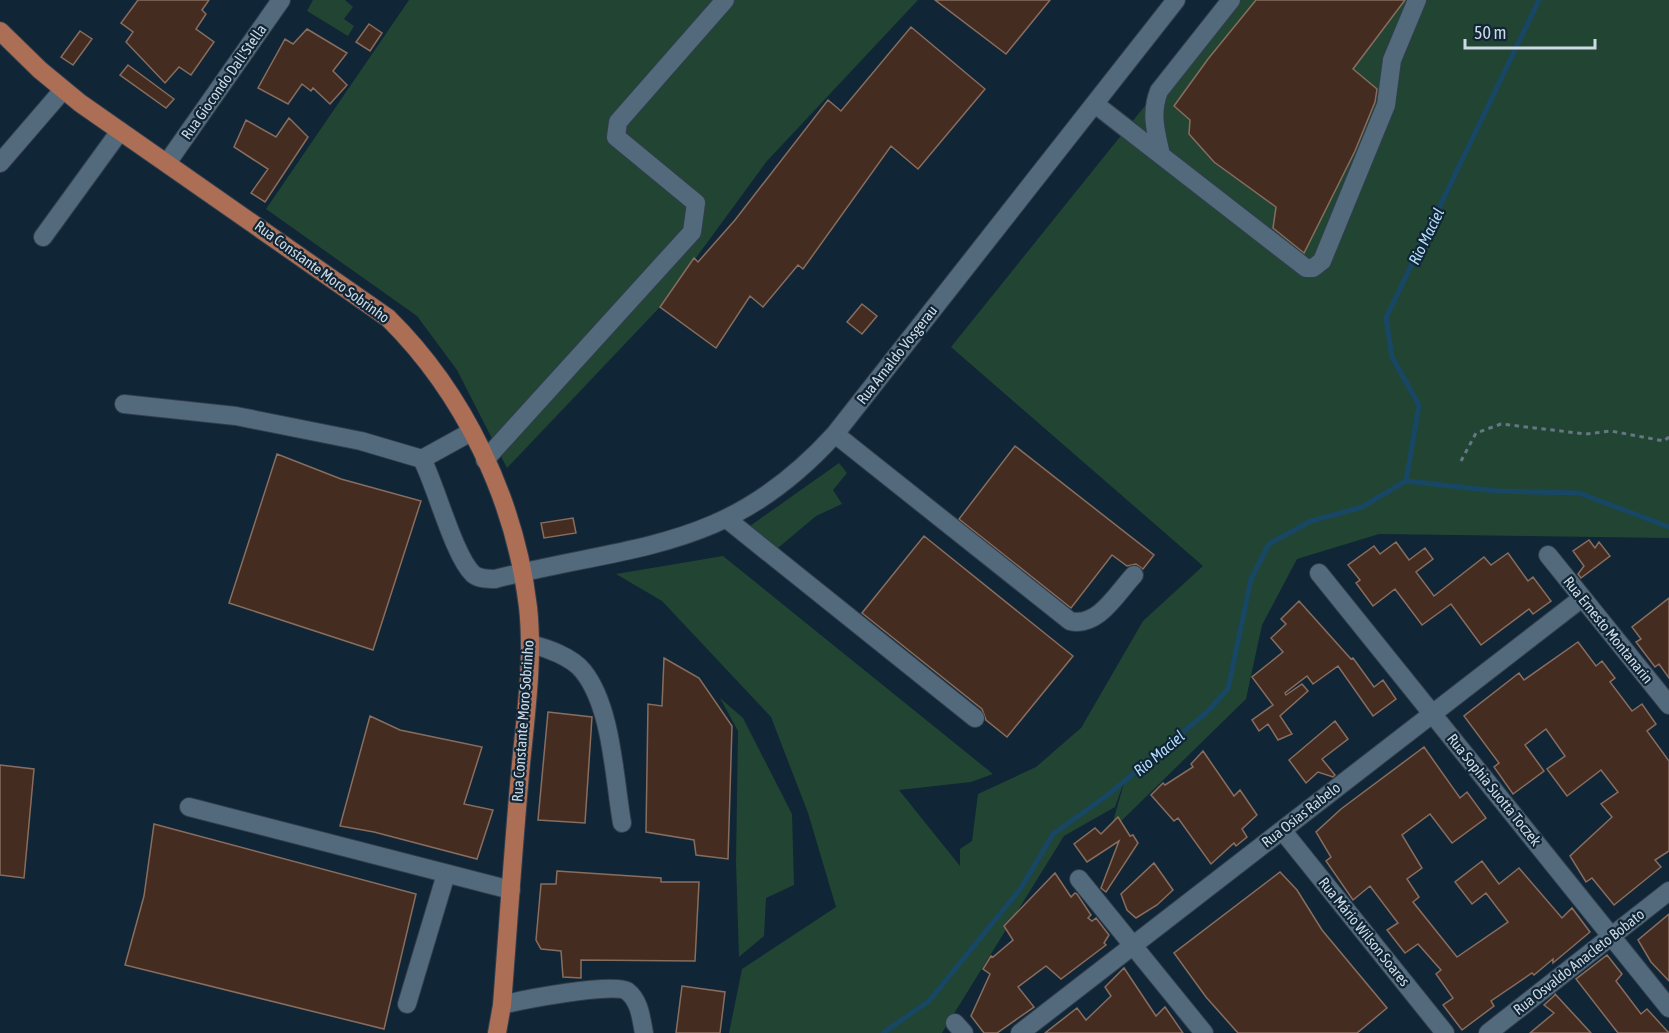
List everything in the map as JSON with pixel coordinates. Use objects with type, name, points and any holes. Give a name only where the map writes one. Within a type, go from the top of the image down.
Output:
[{"type":"main road","name":"Rua Constante Moro Sobrinho","points":[[0,31],[63,90],[388,318],[428,360],[444,383],[485,460],[500,495],[523,572],[530,644],[502,1005],[497,1033]]},
{"type":"street","name":"Rua Giocondo Dall'Stella","points":[[167,163],[281,0]]},
{"type":"street","points":[[485,460],[692,232],[696,203],[616,137],[618,122],[725,0]]},
{"type":"street","name":"Rua Arnaldo Vosgerau","points":[[422,459],[435,484],[458,549],[473,574],[484,579],[495,579],[644,549],[687,537],[728,520],[785,483],[835,434],[1176,0]]},
{"type":"street","points":[[1161,155],[1153,106],[1159,91],[1231,0]]},
{"type":"street","points":[[1095,104],[1306,268],[1313,268],[1322,261],[1386,105],[1392,60],[1418,0]]},
{"type":"street","points":[[0,163],[63,90]]},
{"type":"street","points":[[43,237],[120,131]]},
{"type":"street","points":[[124,404],[236,416],[361,441],[422,459],[471,432]]},
{"type":"street","points":[[835,434],[1070,621],[1080,624],[1094,619],[1134,575]]},
{"type":"street","points":[[728,520],[975,718]]},
{"type":"street","name":"Rua Ernesto Montanarin","points":[[1548,555],[1669,705]]},
{"type":"street","name":"Rua Sophia Suotta Toczek","points":[[1319,573],[1669,1008]]},
{"type":"street","name":"Rua Osias Rabelo","points":[[1020,1033],[1582,597]]},
{"type":"street","points":[[530,644],[549,649],[582,668],[598,693],[622,823]]},
{"type":"street","points":[[189,807],[511,890]]},
{"type":"street","name":"Rua Mário Wilson Soares","points":[[1282,830],[1445,1033]]},
{"type":"street","points":[[407,1004],[446,874]]},
{"type":"street","points":[[1079,879],[1204,1033]]},
{"type":"street","name":"Rua Osvaldo Anacleto Bobato","points":[[1488,1033],[1669,891]]},
{"type":"street","points":[[502,1005],[532,997],[570,994],[606,987],[625,990],[638,1003],[644,1033]]},
{"type":"path","points":[[1461,460],[1476,433],[1501,424],[1586,434],[1611,431],[1664,441],[1669,436]]},
{"type":"green space","points":[[313,0],[345,0],[353,7],[344,19],[354,26],[348,36],[307,11]]},
{"type":"green space","points":[[409,0],[918,0],[767,161],[660,307],[507,468],[457,370],[417,316],[266,209]]},
{"type":"green space","points":[[1230,0],[1669,0],[1669,538],[1379,534],[1297,559],[1262,625],[1246,699],[1110,832],[1126,776],[1115,807],[1064,836],[942,1033],[729,1033],[742,969],[836,907],[808,813],[771,717],[662,601],[616,574],[723,556],[993,774],[971,782],[899,790],[960,866],[960,849],[972,841],[978,794],[1036,767],[1081,728],[1143,621],[1203,566],[951,347]]},
{"type":"green space","points":[[839,463],[847,473],[833,490],[842,504],[816,516],[778,548],[750,526]]},
{"type":"green space","points":[[720,698],[743,718],[792,814],[794,885],[766,898],[764,936],[739,957],[736,862],[738,731]]},
{"type":"building","points":[[138,0],[209,0],[202,10],[206,14],[196,29],[214,42],[191,75],[179,67],[165,83],[126,42],[133,32],[121,23]]},
{"type":"building","points":[[935,0],[1050,0],[1006,54]]},
{"type":"building","points":[[1256,0],[1405,0],[1353,69],[1377,89],[1375,102],[1355,151],[1304,253],[1273,228],[1276,207],[1214,162],[1189,134],[1190,120],[1174,106],[1208,59]]},
{"type":"building","points":[[369,24],[382,33],[370,51],[356,42]]},
{"type":"building","points":[[911,27],[985,89],[918,169],[891,146],[803,269],[798,265],[763,307],[750,296],[716,348],[660,307],[694,258],[698,262],[735,220],[828,100],[841,111]]},
{"type":"building","points":[[307,29],[347,53],[333,71],[347,85],[330,104],[313,88],[311,91],[302,84],[288,104],[258,88],[285,39],[293,44]]},
{"type":"building","points":[[80,31],[92,39],[73,65],[61,57]]},
{"type":"building","points":[[128,65],[174,99],[166,108],[120,75]]},
{"type":"building","points":[[289,118],[308,137],[265,202],[251,193],[268,169],[234,147],[246,120],[276,137]]},
{"type":"building","points":[[862,304],[877,316],[862,334],[847,322]]},
{"type":"building","points":[[1015,446],[1154,555],[1143,569],[1136,564],[1127,566],[1112,555],[1071,608],[959,519]]},
{"type":"building","points":[[277,454],[341,479],[421,501],[373,650],[229,603]]},
{"type":"building","points":[[573,518],[576,533],[544,538],[541,523]]},
{"type":"building","points":[[924,536],[1073,656],[1007,737],[986,720],[982,709],[862,613]]},
{"type":"building","points":[[1589,540],[1595,548],[1599,542],[1610,556],[1581,578],[1578,574],[1584,566],[1573,551]]},
{"type":"building","points":[[1396,542],[1409,560],[1425,548],[1433,559],[1416,572],[1434,596],[1484,557],[1491,565],[1508,553],[1528,581],[1533,577],[1551,601],[1533,614],[1529,609],[1481,645],[1451,604],[1422,625],[1395,589],[1373,606],[1356,583],[1360,580],[1348,565],[1374,546],[1380,554]]},
{"type":"building","points":[[1669,598],[1669,678],[1659,664],[1655,667],[1636,642],[1641,639],[1632,627]]},
{"type":"building","points":[[1299,601],[1351,659],[1353,658],[1374,687],[1383,680],[1396,699],[1373,716],[1338,666],[1313,684],[1307,676],[1285,693],[1286,695],[1302,684],[1308,691],[1280,716],[1292,734],[1278,740],[1268,724],[1259,731],[1252,720],[1273,705],[1252,677],[1283,652],[1271,638],[1286,624],[1281,619]]},
{"type":"building","points":[[1578,642],[1596,666],[1602,661],[1615,678],[1610,682],[1632,711],[1642,704],[1656,724],[1647,731],[1669,761],[1669,851],[1655,860],[1661,867],[1614,905],[1592,878],[1586,882],[1570,856],[1612,817],[1601,804],[1618,792],[1601,770],[1567,796],[1547,769],[1565,756],[1546,729],[1525,745],[1544,771],[1513,794],[1494,767],[1499,763],[1464,716],[1519,673],[1524,680]]},
{"type":"building","points":[[664,658],[699,678],[732,726],[728,859],[696,855],[694,840],[646,832],[648,704],[662,706]]},
{"type":"building","points":[[548,712],[592,717],[585,823],[538,820]]},
{"type":"building","points":[[370,716],[400,730],[482,747],[464,804],[493,810],[477,859],[374,832],[340,826]]},
{"type":"building","points":[[1335,721],[1348,739],[1322,759],[1335,775],[1333,777],[1318,772],[1306,783],[1289,760]]},
{"type":"building","points":[[1424,747],[1460,798],[1467,792],[1486,818],[1452,843],[1430,814],[1402,835],[1422,868],[1407,879],[1419,897],[1413,902],[1457,957],[1508,922],[1486,893],[1472,904],[1455,882],[1482,861],[1499,884],[1519,868],[1562,918],[1572,908],[1590,932],[1553,963],[1553,959],[1534,975],[1532,973],[1491,1001],[1494,1006],[1462,1030],[1443,1005],[1453,998],[1436,974],[1441,970],[1418,944],[1405,953],[1387,930],[1398,923],[1370,886],[1353,900],[1326,861],[1331,857],[1316,832],[1341,809]]},
{"type":"building","points":[[1203,751],[1234,796],[1240,790],[1257,815],[1242,829],[1247,837],[1236,846],[1234,843],[1211,864],[1178,818],[1174,821],[1151,795],[1163,783],[1165,785],[1193,767],[1191,764]]},
{"type":"building","points":[[0,765],[34,769],[24,878],[0,875]]},
{"type":"building","points":[[1118,817],[1130,836],[1133,835],[1138,843],[1106,892],[1101,888],[1119,841],[1087,862],[1074,844],[1095,828],[1101,834]]},
{"type":"building","points":[[154,824],[416,894],[384,1029],[125,965],[144,896]]},
{"type":"building","points":[[1154,863],[1173,890],[1157,905],[1136,918],[1127,910],[1121,894]]},
{"type":"building","points":[[557,871],[661,878],[661,882],[699,882],[695,961],[581,960],[581,978],[563,977],[561,951],[541,949],[536,940],[541,884],[556,884]]},
{"type":"building","points":[[1280,872],[1297,890],[1322,930],[1387,1008],[1357,1033],[1238,1033],[1206,997],[1174,953]]},
{"type":"building","points":[[1055,873],[1071,897],[1077,894],[1091,915],[1088,918],[1092,921],[1096,918],[1109,935],[1104,943],[1106,945],[1061,979],[1046,966],[1018,987],[1034,1007],[997,1033],[984,1033],[971,1016],[990,974],[983,969],[991,956],[993,957],[1013,940],[1004,926]]},
{"type":"building","points":[[1669,914],[1669,981],[1651,962],[1638,940]]},
{"type":"building","points":[[1607,955],[1622,974],[1616,981],[1641,1014],[1647,1009],[1669,1033],[1618,1033],[1576,979]]},
{"type":"building","points":[[1124,968],[1156,1016],[1165,1007],[1183,1033],[1045,1033],[1077,1008],[1086,1020],[1111,996],[1105,987]]},
{"type":"building","points":[[682,986],[725,992],[720,1033],[676,1033]]},
{"type":"building","points":[[1555,995],[1591,1033],[1530,1033],[1554,1013],[1544,1005]]},
{"type":"waterway","name":"Rio Maciel","points":[[1406,481],[1419,405],[1392,357],[1386,318],[1539,0]]},
{"type":"waterway","name":"Rio Maciel","points":[[883,1033],[929,1001],[1021,888],[1053,834],[1109,794],[1207,712],[1228,689],[1251,579],[1269,544],[1311,521],[1362,507],[1406,481],[1497,491],[1579,493],[1669,527]]}]
